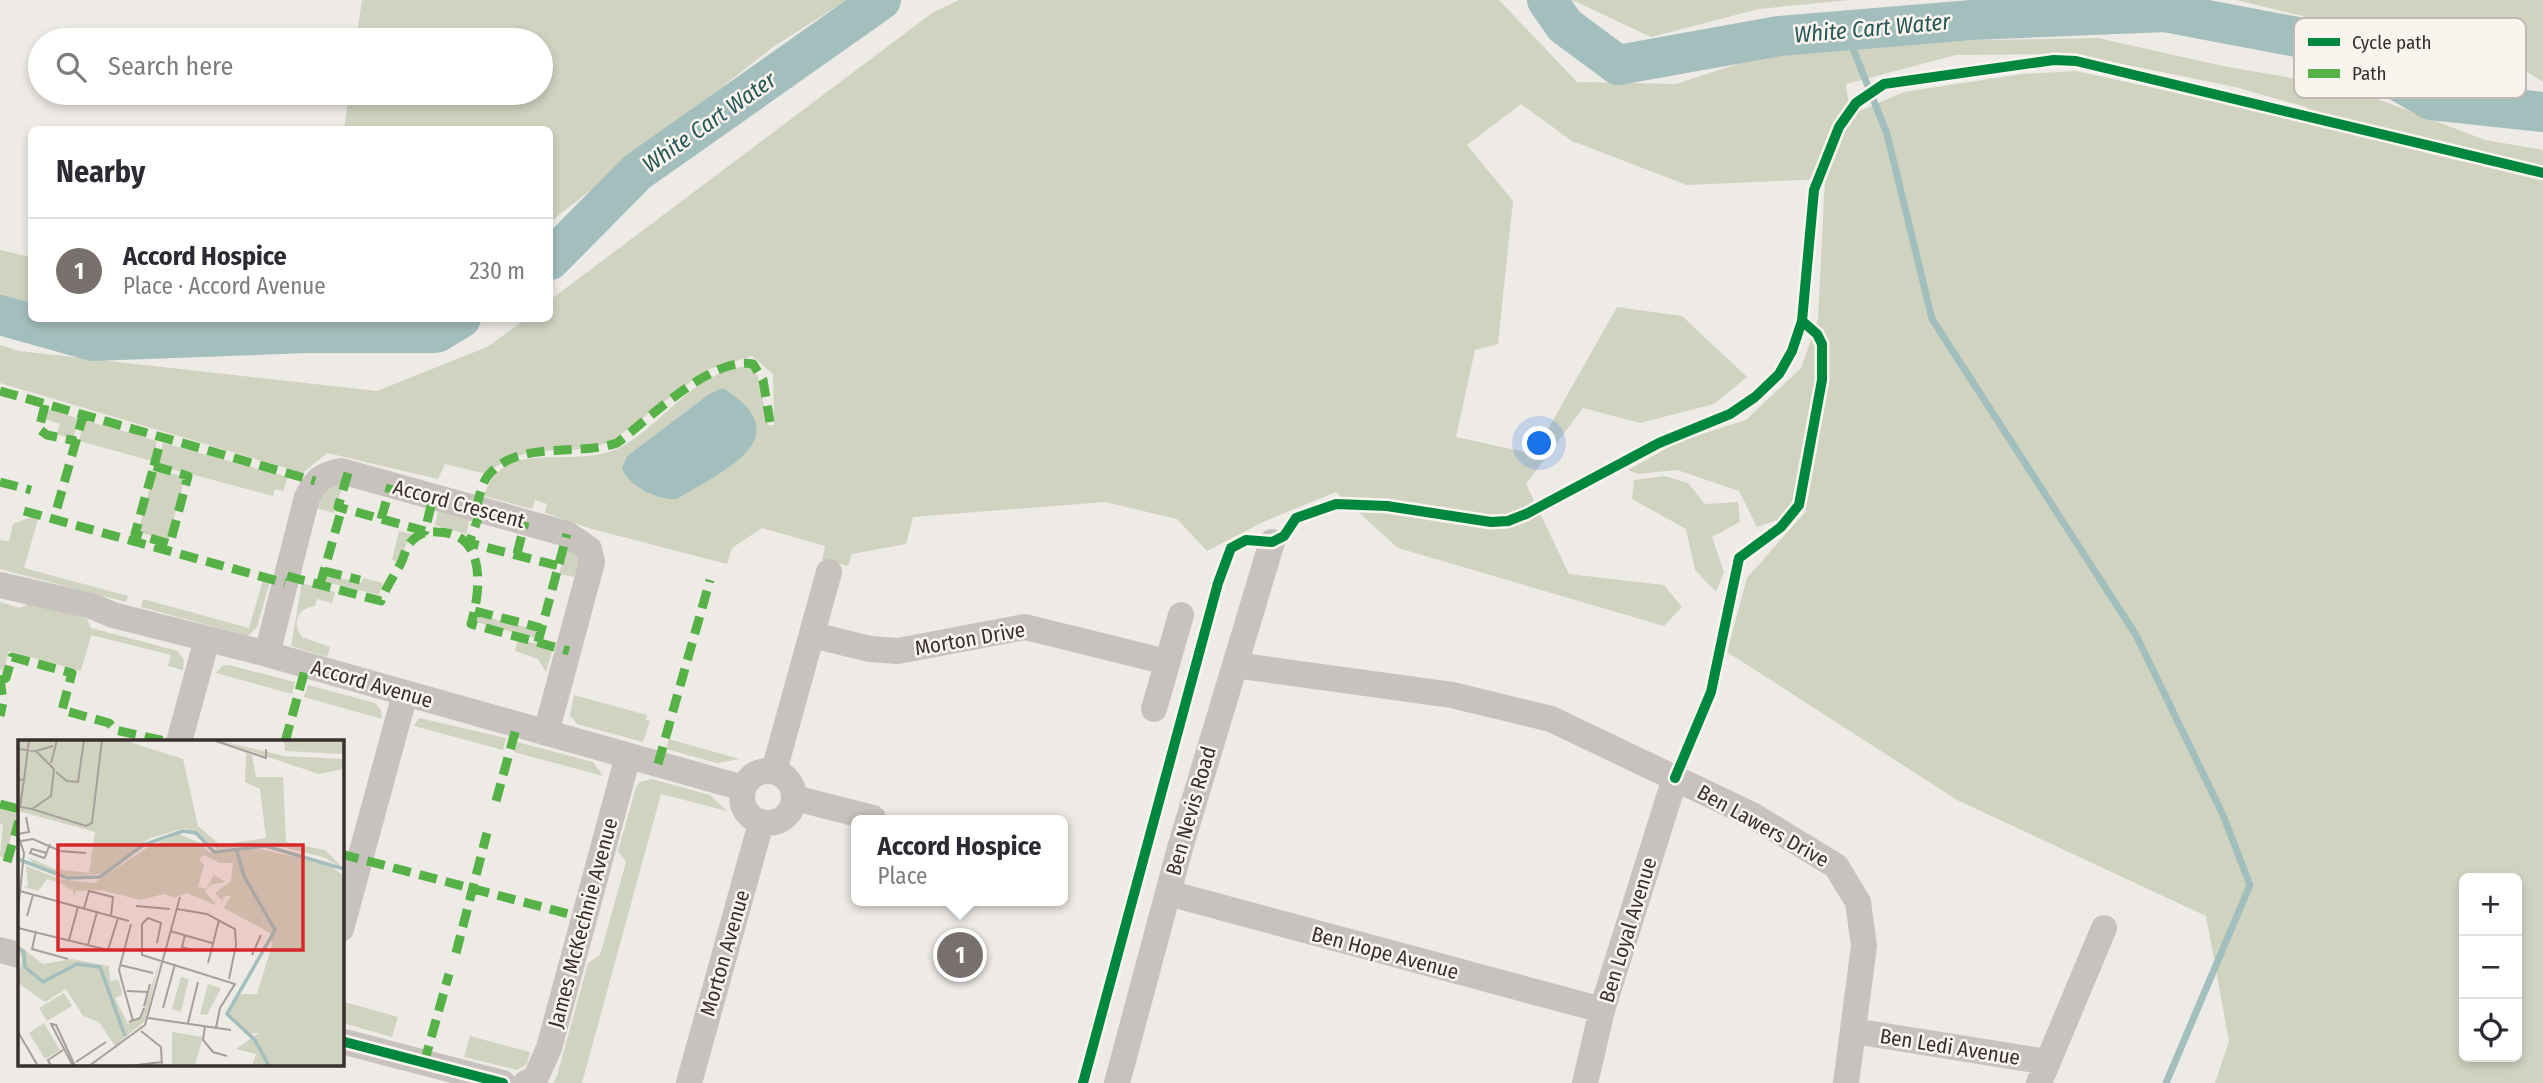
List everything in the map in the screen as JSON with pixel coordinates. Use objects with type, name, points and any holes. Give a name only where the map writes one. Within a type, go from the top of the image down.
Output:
[{"type":"street","name":"Accord Crescent","points":[[267,654],[307,497],[315,481],[326,474],[341,471],[567,534],[581,541],[589,550],[592,562],[546,733]]},
{"type":"street","name":"Ben Nevis Road","points":[[1118,1083],[1167,893],[1272,541]]},
{"type":"street","points":[[774,771],[829,572]]},
{"type":"street","name":"Accord Avenue","points":[[0,585],[92,606],[113,615],[267,654],[743,788]]},
{"type":"street","points":[[1154,709],[1181,615]]},
{"type":"street","name":"Morton Drive","points":[[812,635],[870,649],[898,651],[1025,626],[1167,662]]},
{"type":"street","points":[[180,740],[207,639]]},
{"type":"street","name":"Ben Lawers Drive","points":[[1235,665],[1452,695],[1551,719],[1754,816],[1836,866],[1858,902],[1864,946],[1846,1083]]},
{"type":"street","points":[[343,922],[405,694]]},
{"type":"street","name":"James McKechnie Avenue","points":[[526,1083],[535,1079],[549,1048],[628,756]]},
{"type":"street","points":[[774,771],[787,778],[795,798],[788,815],[780,821],[761,823],[753,819],[743,805],[743,788],[759,772],[774,771]]},
{"type":"street","name":"Ben Loyal Avenue","points":[[1585,1083],[1602,1010],[1675,778]]},
{"type":"street","points":[[795,798],[861,815]]},
{"type":"street","name":"Morton Avenue","points":[[689,1083],[761,823]]},
{"type":"street","name":"Ben Hope Avenue","points":[[1167,893],[1602,1010]]},
{"type":"street","name":"Ben Ledi Avenue","points":[[1854,1031],[2043,1073],[2104,928]]},
{"type":"street","points":[[0,950],[18,955]]},
{"type":"street","points":[[343,1042],[503,1083]]},
{"type":"green space","points":[[362,0],[847,0],[773,47],[553,220],[553,126],[344,126],[347,105],[553,105],[553,28],[358,28]]},
{"type":"green space","points":[[959,0],[1499,0],[1577,82],[1676,84],[1786,48],[1929,41],[2098,38],[2223,66],[2294,78],[2294,98],[2375,98],[2485,140],[2543,150],[2543,1083],[2215,1083],[2229,1041],[2206,916],[1957,800],[1727,652],[1747,578],[1807,510],[1757,527],[1739,491],[1677,470],[1638,474],[1628,470],[1680,441],[1746,420],[1801,368],[1818,319],[1825,179],[1687,185],[1572,141],[1521,104],[1467,145],[1513,201],[1498,344],[1475,350],[1456,437],[1534,454],[1617,307],[1682,316],[1747,377],[1714,404],[1640,423],[1583,408],[1526,484],[1569,574],[1664,585],[1682,607],[1664,626],[1398,548],[1336,492],[1263,522],[1207,551],[1177,519],[1105,502],[913,517],[906,544],[852,554],[848,566],[822,560],[825,546],[762,528],[732,548],[727,564],[592,529],[545,513],[547,504],[535,500],[532,509],[484,496],[494,476],[512,462],[597,455],[623,446],[698,386],[731,369],[749,366],[758,376],[768,425],[774,425],[773,374],[752,356],[706,370],[612,441],[595,447],[520,455],[486,474],[445,464],[438,479],[327,453],[303,473],[0,383],[0,345],[19,351],[377,391],[487,347],[522,322],[553,322],[553,298],[932,13]],"holes":[[[2074,54],[2235,87],[2306,107],[2314,123],[2076,71],[2022,74],[1904,92],[1850,115],[1846,84],[1956,55]],[[723,388],[622,468],[627,456],[709,394]]]},
{"type":"green space","points":[[1572,0],[1849,0],[1759,9],[1651,37]]},
{"type":"green space","points":[[2236,0],[2543,0],[2543,82],[2526,71],[2526,18],[2311,18]]},
{"type":"green space","points":[[0,250],[28,256],[28,305],[0,298]]},
{"type":"green space","points":[[99,322],[266,322],[220,327]]},
{"type":"green space","points":[[48,409],[79,419],[73,439],[57,434],[60,424],[45,419]]},
{"type":"green space","points":[[84,420],[157,441],[152,461],[79,441]]},
{"type":"green space","points":[[163,443],[288,477],[283,491],[275,489],[273,496],[157,465]]},
{"type":"green space","points":[[155,469],[185,477],[168,540],[138,532]]},
{"type":"green space","points":[[1665,476],[1688,483],[1705,504],[1738,502],[1740,522],[1712,537],[1724,572],[1716,592],[1695,570],[1686,529],[1632,499],[1634,480]]},
{"type":"green space","points":[[336,484],[343,484],[334,513],[316,508],[322,492]]},
{"type":"green space","points":[[438,511],[470,519],[466,534],[435,525]]},
{"type":"green space","points":[[31,517],[38,519],[24,568],[128,596],[126,602],[0,569],[0,540],[9,541],[13,524]]},
{"type":"green space","points":[[399,531],[416,535],[407,543],[399,562],[392,560]]},
{"type":"green space","points":[[568,546],[582,560],[579,578],[559,574]]},
{"type":"green space","points":[[328,575],[361,583],[363,578],[383,583],[379,595],[326,582]]},
{"type":"green space","points":[[263,580],[270,582],[257,627],[248,636],[141,607],[143,599],[249,628]]},
{"type":"green space","points":[[302,583],[335,592],[332,603],[317,599],[315,606],[304,610],[297,622],[302,637],[330,647],[327,657],[291,646]]},
{"type":"green space","points":[[0,602],[20,608],[32,602],[87,619],[91,628],[178,651],[184,660],[183,670],[168,666],[171,655],[91,635],[81,671],[9,651],[3,674],[0,668]]},
{"type":"green space","points":[[478,615],[537,630],[535,638],[476,622]]},
{"type":"green space","points":[[518,639],[553,648],[546,672],[538,659],[515,651]]},
{"type":"green space","points":[[229,665],[295,682],[292,694],[216,673],[222,666]]},
{"type":"green space","points":[[308,685],[375,703],[381,710],[382,719],[304,697]]},
{"type":"green space","points":[[574,695],[647,715],[646,720],[650,721],[643,742],[577,724],[570,715]]},
{"type":"green space","points":[[419,718],[506,738],[503,750],[414,726]]},
{"type":"green space","points":[[669,739],[740,759],[717,763],[666,749]]},
{"type":"green space","points":[[517,742],[593,762],[603,776],[514,752]]},
{"type":"green space","points":[[652,779],[710,795],[727,811],[661,794],[582,1083],[553,1083],[588,963],[600,955],[626,862],[618,851],[636,787],[640,782]]},
{"type":"green space","points":[[0,809],[17,814],[5,858],[0,856],[3,825],[0,824]]},
{"type":"green space","points":[[343,1002],[398,1017],[392,1037],[343,1023]]},
{"type":"green space","points":[[470,1036],[530,1052],[527,1064],[517,1070],[464,1057]]},
{"type":"water","points":[[723,388],[746,406],[756,422],[755,437],[747,451],[733,464],[677,499],[653,495],[625,475],[622,468],[627,456],[709,394]]},
{"type":"waterway","name":"White Cart Water","points":[[553,257],[637,172],[881,0]]},
{"type":"waterway","name":"White Cart Water","points":[[1547,0],[1565,26],[1618,65],[1779,36],[1972,20],[2165,12],[2294,36]]},
{"type":"waterway","points":[[1846,31],[1887,134],[1932,319],[2136,635],[2223,815],[2250,885],[2166,1083]]},
{"type":"waterway","name":"White Cart Water","points":[[2428,98],[2543,112]]},
{"type":"waterway","name":"White Cart Water","points":[[0,315],[93,341],[308,333],[436,333],[454,322]]},
{"type":"marked path","points":[[476,509],[485,480],[499,465],[530,453],[584,449],[617,443],[682,391],[719,369],[737,364],[753,364],[763,380],[770,422]]},
{"type":"marked path","points":[[0,391],[315,481]]},
{"type":"marked path","points":[[45,405],[39,429],[47,435],[76,441]]},
{"type":"marked path","points":[[57,508],[83,416]]},
{"type":"marked path","points":[[154,466],[161,439]]},
{"type":"marked path","points":[[154,466],[188,476],[170,544],[135,534],[154,466]]},
{"type":"marked path","points":[[348,473],[338,507],[425,531],[433,497]]},
{"type":"marked path","points":[[0,482],[31,490]]},
{"type":"marked path","points":[[381,519],[391,485]]},
{"type":"marked path","points":[[320,585],[342,508]]},
{"type":"marked path","points":[[481,510],[469,543],[559,566]]},
{"type":"marked path","points":[[24,511],[285,583]]},
{"type":"marked path","points":[[517,554],[525,522]]},
{"type":"marked path","points":[[287,576],[381,601],[412,541],[429,532],[453,535],[465,542],[476,565],[477,595],[471,624],[569,651]]},
{"type":"marked path","points":[[538,642],[567,534]]},
{"type":"marked path","points":[[324,571],[360,580]]},
{"type":"marked path","points":[[658,764],[710,580]]},
{"type":"marked path","points":[[475,611],[541,628]]},
{"type":"marked path","points":[[1,680],[6,678],[12,657],[72,673],[62,710],[109,723],[115,730],[160,740]]},
{"type":"marked path","points":[[286,740],[306,666]]},
{"type":"marked path","points":[[0,677],[3,702],[0,716]]},
{"type":"marked path","points":[[496,801],[517,725]]},
{"type":"marked path","points":[[0,804],[18,809]]},
{"type":"marked path","points":[[7,862],[18,824]]},
{"type":"marked path","points":[[456,953],[487,833]]},
{"type":"marked path","points":[[343,855],[584,918]]},
{"type":"marked path","points":[[424,1063],[449,974]]},
{"type":"cycle path","points":[[1083,1083],[1218,583],[1231,548],[1246,540],[1272,542],[1284,536],[1296,518],[1336,504],[1387,506],[1491,522],[1508,521],[1659,443],[1730,414],[1755,397],[1779,374],[1792,351],[1802,321],[1814,190],[1839,127],[1856,103],[1884,84],[2054,60],[2076,61],[2543,173]]},
{"type":"cycle path","points":[[1675,778],[1711,692],[1739,558],[1781,527],[1799,505],[1822,380],[1822,344],[1817,334],[1802,321]]},
{"type":"cycle path","points":[[343,1042],[503,1083]]},
{"type":"place","name":"Accord Hospice","points":[[960,955]]}]
